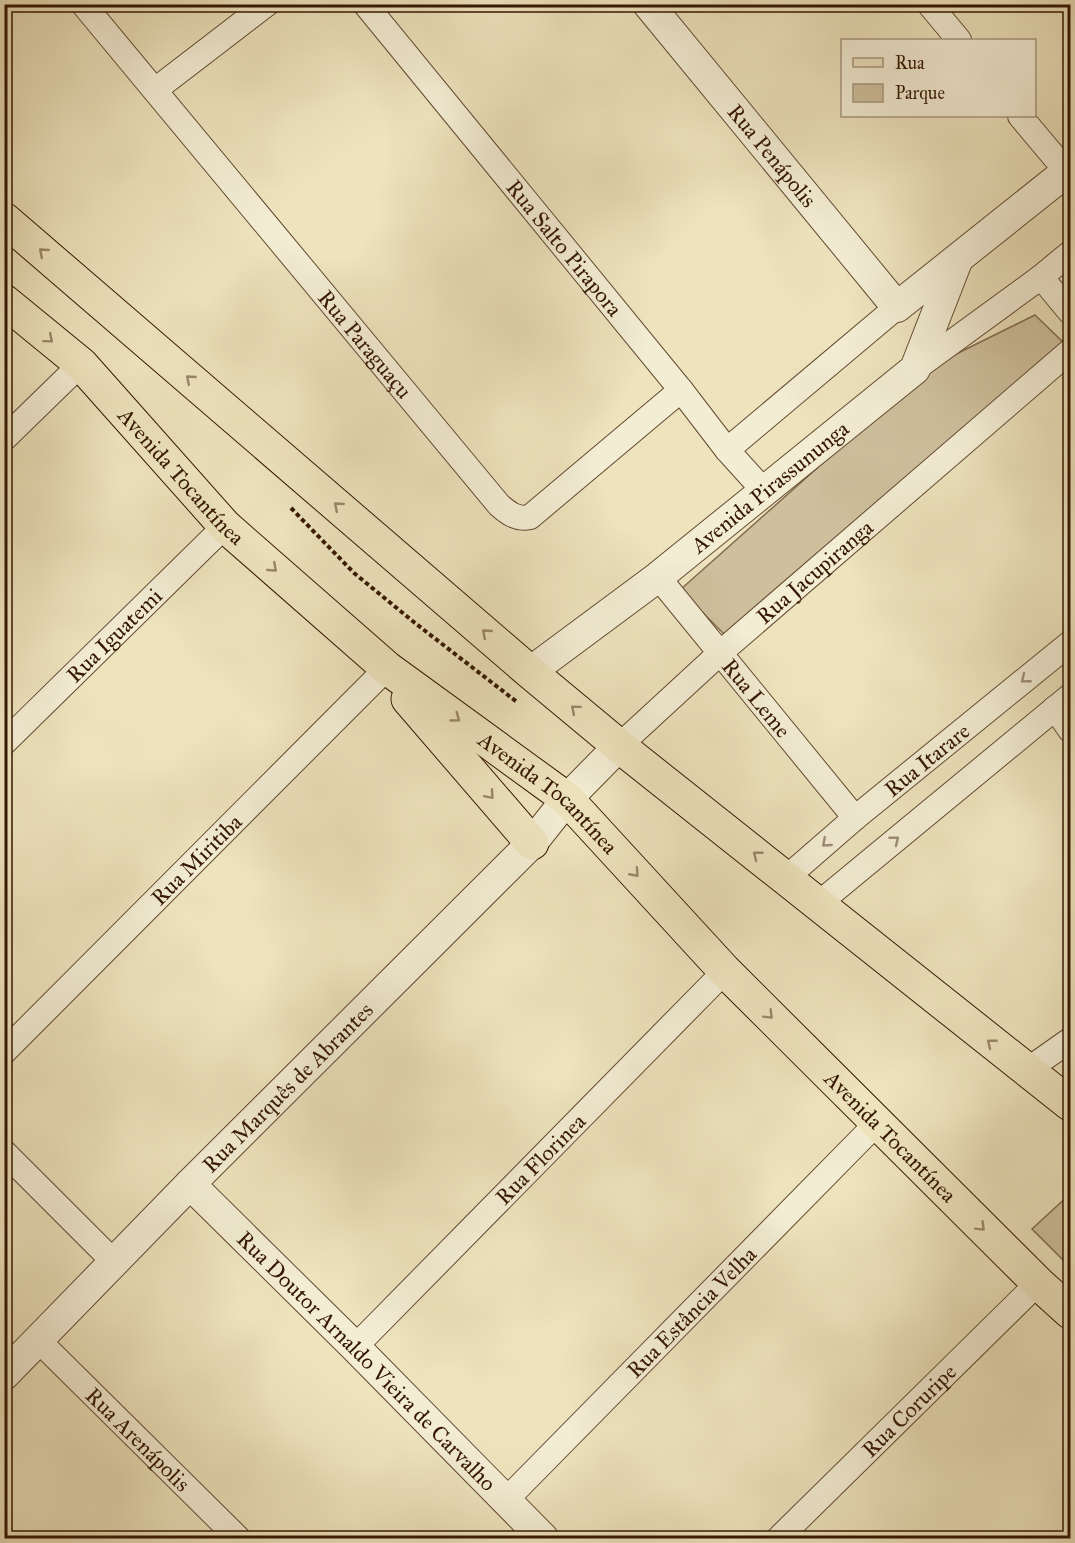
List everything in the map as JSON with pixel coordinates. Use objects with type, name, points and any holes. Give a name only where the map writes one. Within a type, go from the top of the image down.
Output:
[{"type":"main road","points":[[4,219],[619,746],[1026,1071],[1071,1104]]},
{"type":"main road","name":"Avenida Tocantínea","points":[[4,301],[81,364],[225,526],[387,668],[567,799],[725,971],[1038,1283],[1071,1312]]},
{"type":"main road","points":[[387,668],[409,699],[532,843]]},
{"type":"street","name":"Rua Paraguaçu","points":[[83,4],[499,506],[508,513],[524,518],[530,517],[681,390]]},
{"type":"street","points":[[155,90],[267,4]]},
{"type":"street","name":"Rua Salto Pirapora","points":[[365,4],[681,390],[727,450],[765,490]]},
{"type":"street","name":"Rua Penápolis","points":[[648,4],[897,307]]},
{"type":"street","points":[[929,4],[958,39]]},
{"type":"street","points":[[1021,117],[1069,171]]},
{"type":"street","name":"Avenida Pirassununga","points":[[727,450],[897,307],[1069,171]]},
{"type":"street","points":[[915,369],[1071,253]]},
{"type":"street","name":"Avenida Pirassununga","points":[[530,672],[658,577],[915,369],[957,261]]},
{"type":"street","points":[[1041,277],[1071,312]]},
{"type":"street","name":"Rua Jacupiranga","points":[[567,799],[619,746],[720,653],[1071,351]]},
{"type":"street","points":[[4,439],[81,364]]},
{"type":"street","name":"Rua Iguatemi","points":[[4,744],[225,526]]},
{"type":"street","name":"Rua Leme","points":[[658,577],[855,818]]},
{"type":"street","name":"Rua Itarare","points":[[786,878],[855,818],[1071,642]]},
{"type":"street","name":"Rua Miritiba","points":[[4,1052],[387,668]]},
{"type":"street","points":[[1063,702],[1071,730]]},
{"type":"street","name":"Rua Itarare","points":[[818,904],[1063,702]]},
{"type":"street","name":"Rua Marquês de Abrantes","points":[[4,1375],[190,1184],[532,843],[567,799]]},
{"type":"street","name":"Rua Florinea","points":[[355,1347],[725,971]]},
{"type":"street","points":[[1026,1071],[1071,1040]]},
{"type":"street","name":"Rua Estância Velha","points":[[507,1500],[877,1123]]},
{"type":"street","points":[[4,1152],[114,1262]]},
{"type":"street","name":"Rua Doutor Arnaldo Vieira de Carvalho","points":[[190,1184],[355,1347],[543,1539]]},
{"type":"street","name":"Rua Coruripe","points":[[779,1539],[1038,1283]]},
{"type":"street","name":"Rua Arenápolis","points":[[38,1340],[238,1539]]},
{"type":"green space","points":[[1035,315],[1066,345],[725,635],[680,590],[932,366]]},
{"type":"green space","points":[[1070,1194],[1070,1267],[1032,1229]]}]
